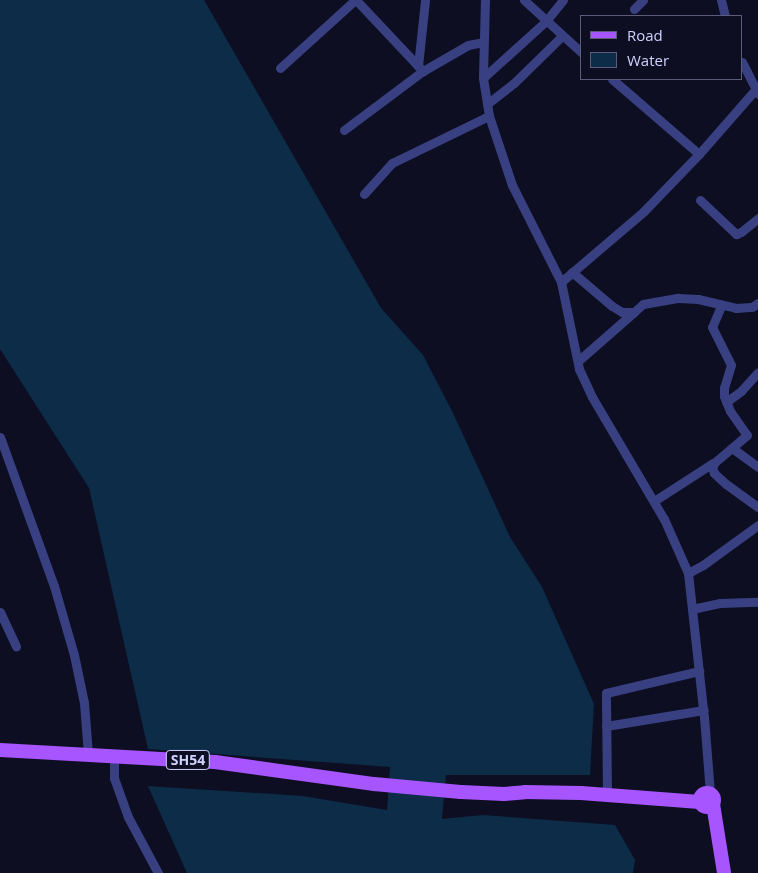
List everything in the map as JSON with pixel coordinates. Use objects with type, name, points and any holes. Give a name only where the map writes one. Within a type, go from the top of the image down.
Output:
[{"type":"main road","name":"SH54","points":[[0,750],[215,762],[374,784],[461,792],[607,794],[708,800]]},
{"type":"main road","points":[[708,800],[724,873]]},
{"type":"street","points":[[280,68],[355,0],[420,69]]},
{"type":"street","points":[[420,69],[425,0]]},
{"type":"street","points":[[485,0],[483,78],[489,116],[512,184],[561,282],[579,369],[592,397],[654,501],[688,573],[704,710],[708,800]]},
{"type":"street","points":[[524,0],[580,50]]},
{"type":"street","points":[[483,78],[546,21],[563,0]]},
{"type":"street","points":[[634,9],[642,0]]},
{"type":"street","points":[[721,0],[725,15]]},
{"type":"street","points":[[487,104],[514,83],[562,36]]},
{"type":"street","points":[[344,130],[420,69],[468,45],[483,42]]},
{"type":"street","points":[[561,282],[644,211],[700,154],[756,87],[743,64]]},
{"type":"street","points":[[613,80],[700,154]]},
{"type":"street","points":[[364,194],[392,163],[489,116]]},
{"type":"street","points":[[700,200],[737,234],[758,218]]},
{"type":"street","points":[[572,272],[617,310],[634,312]]},
{"type":"street","points":[[578,360],[643,304],[678,298],[698,299],[721,306],[736,308],[752,307],[758,303]]},
{"type":"street","points":[[654,501],[714,463],[747,435],[726,402],[724,388],[731,365],[712,328],[721,306]]},
{"type":"street","points":[[726,402],[741,391],[758,372]]},
{"type":"street","points":[[0,437],[54,586],[74,655],[84,703],[88,754]]},
{"type":"street","points":[[732,448],[758,467]]},
{"type":"street","points":[[714,463],[712,469],[720,478],[758,507]]},
{"type":"street","points":[[688,573],[703,565],[758,525]]},
{"type":"street","points":[[692,608],[720,603],[758,602]]},
{"type":"street","points":[[0,612],[16,646]]},
{"type":"street","points":[[607,794],[606,693],[699,671]]},
{"type":"street","points":[[606,726],[704,710]]},
{"type":"street","points":[[114,755],[114,778],[128,817],[158,873]]},
{"type":"water","points":[[0,0],[204,0],[381,308],[423,355],[453,413],[510,537],[542,587],[594,704],[590,775],[446,775],[442,819],[483,815],[615,825],[635,860],[633,873],[187,873],[148,786],[303,796],[387,810],[390,767],[148,749],[89,488],[0,349]]}]
